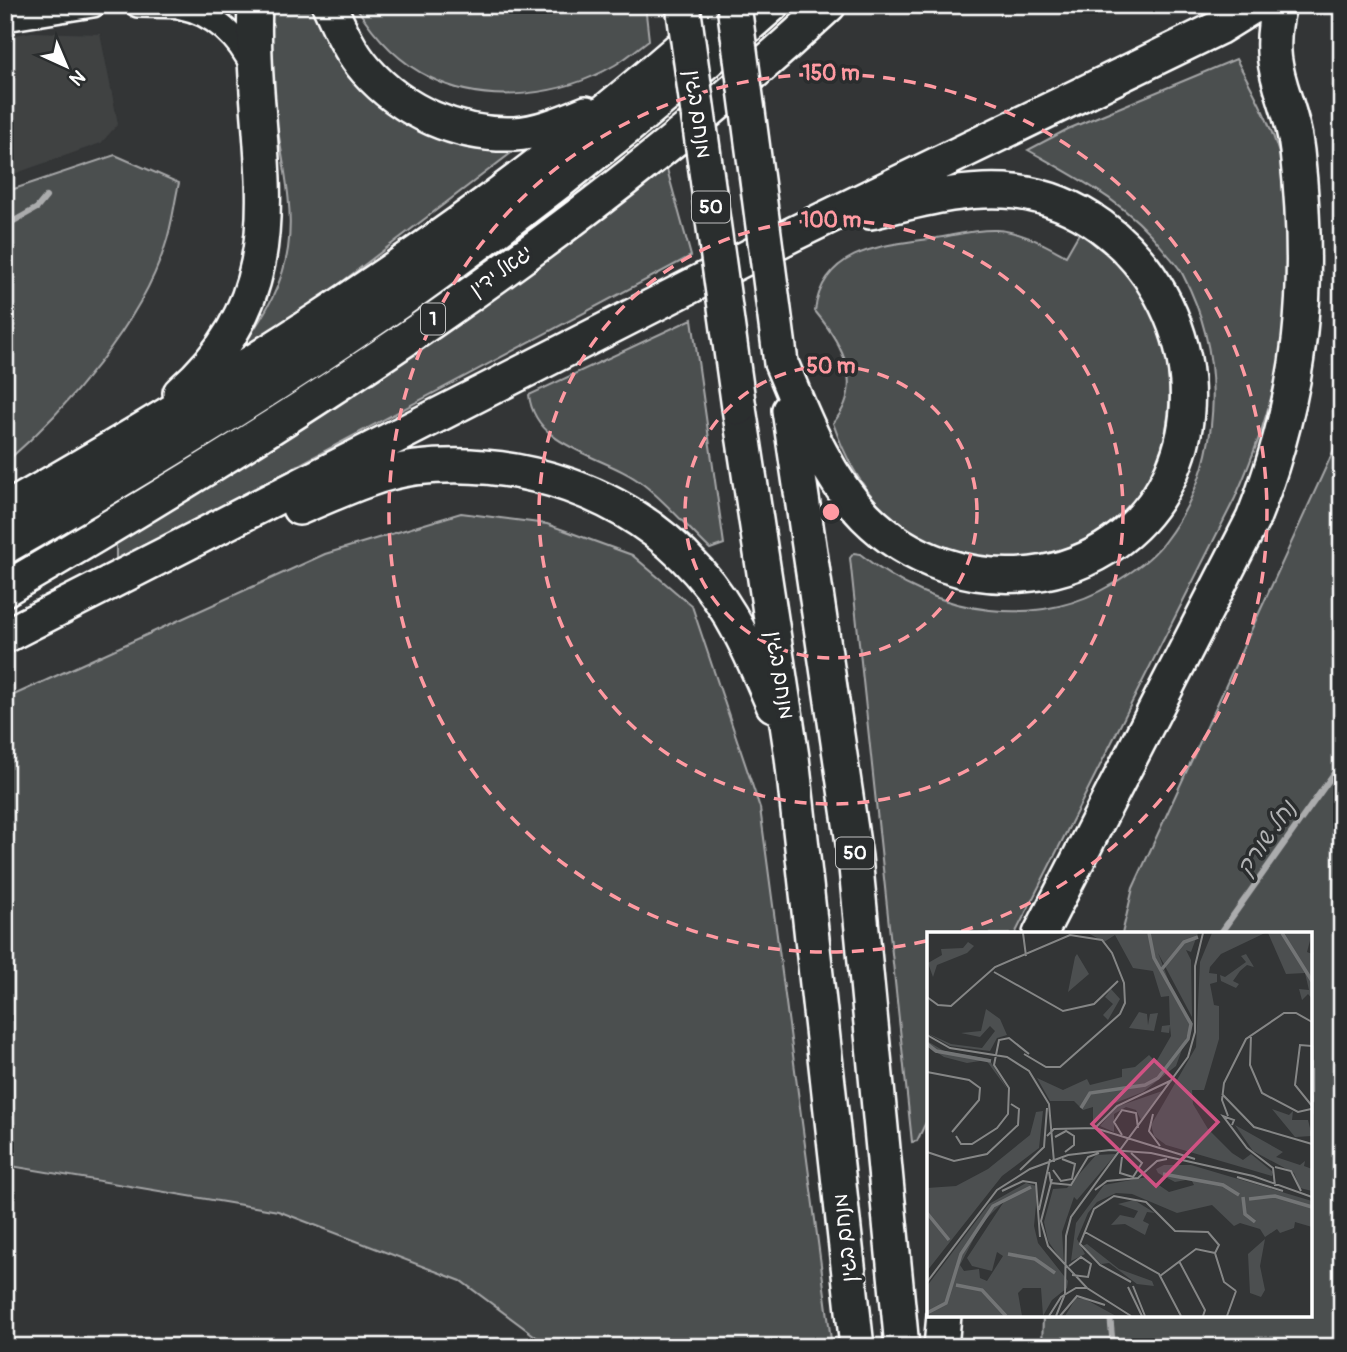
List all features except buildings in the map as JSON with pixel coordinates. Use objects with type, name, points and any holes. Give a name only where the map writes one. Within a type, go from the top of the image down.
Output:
[{"type":"highway","points":[[38,491],[162,409],[218,356],[234,331],[256,278],[265,220],[254,72],[255,5]]},
{"type":"highway","points":[[329,5],[365,69],[395,99],[425,116],[463,129],[514,134],[557,125],[626,93]]},
{"type":"highway","name":"מנחם בגין","points":[[683,5],[739,408],[792,757],[857,1347]]},
{"type":"highway","points":[[5,510],[234,376],[407,261],[626,93],[728,5]]},
{"type":"highway","name":"50","points":[[734,5],[781,363],[855,857],[902,1347]]},
{"type":"highway","name":"יגאל ידין","points":[[5,547],[220,419],[399,301],[659,104],[772,5]]},
{"type":"highway","name":"יגאל ידין","points":[[5,589],[245,446],[509,267],[645,161],[828,5]]},
{"type":"highway","points":[[5,636],[793,234],[1218,28],[1255,5]]},
{"type":"highway","points":[[1041,932],[1262,496],[1276,462],[1292,399],[1306,271],[1297,147],[1274,64],[1273,39],[1279,5]]},
{"type":"highway","points":[[781,363],[811,433],[844,491],[863,514],[887,537],[923,559],[954,570],[986,576],[1014,576],[1059,569],[1092,557],[1124,535],[1149,508],[1172,471],[1184,430],[1188,399],[1186,369],[1170,312],[1137,258],[1112,233],[1054,200],[1016,192],[967,192],[858,215],[793,234]]},
{"type":"highway","points":[[67,604],[352,486],[413,468],[474,467],[535,473],[592,494],[651,528],[698,571],[737,625],[792,757]]},
{"type":"highway","points":[[942,1347],[944,1317]]},
{"type":"street","points":[[5,19],[93,5]]},
{"type":"street","points":[[138,5],[192,6],[221,26],[245,50],[254,72]]},
{"type":"shaded area","points":[[268,5],[313,5],[359,81],[523,144],[334,288],[234,357],[259,322],[276,291],[290,234],[285,175],[271,89]]},
{"type":"shaded area","points":[[355,5],[645,5],[649,40],[615,65],[572,84],[524,94],[476,92],[453,87],[419,72],[379,37]]},
{"type":"shaded area","points":[[32,32],[100,34],[118,124],[101,143],[5,177],[5,37]]},
{"type":"shaded area","points":[[1342,52],[1342,176],[1336,79]]},
{"type":"shaded area","points":[[1236,59],[1268,122],[1284,179],[1286,273],[1282,339],[1261,432],[1235,498],[1016,932],[927,932],[927,1120],[917,1141],[912,1142],[850,558],[854,553],[860,554],[890,575],[922,592],[955,604],[990,610],[1025,611],[1059,606],[1093,594],[1136,569],[1152,556],[1184,511],[1208,446],[1212,376],[1207,341],[1197,307],[1183,275],[1149,233],[1118,205],[1028,150],[1068,129]]},
{"type":"shaded area","points":[[115,155],[179,183],[165,246],[154,275],[120,335],[76,392],[5,463],[5,192]]},
{"type":"shaded area","points":[[665,162],[691,256],[116,562],[116,537],[313,421]]},
{"type":"shaded area","points":[[1082,228],[1133,274],[1149,303],[1167,362],[1169,398],[1166,432],[1156,463],[1141,491],[1120,515],[1095,534],[1064,549],[1028,558],[995,564],[982,562],[933,543],[894,518],[878,504],[853,468],[833,423],[843,409],[849,380],[841,352],[815,311],[820,290],[830,274],[844,262],[878,247],[974,231],[996,230],[1023,236],[1066,256]]},
{"type":"shaded area","points":[[692,319],[724,544],[710,549],[644,485],[558,440],[544,428],[534,413],[529,395]]},
{"type":"shaded area","points":[[1342,432],[1342,1342],[1311,1341],[1311,1347],[1042,1347],[1043,1317],[1312,1317],[1312,932],[1122,932],[1133,888]]},
{"type":"shaded area","points":[[461,513],[547,524],[632,555],[692,606],[760,808],[832,1347],[550,1347],[461,1281],[278,1211],[5,1165],[5,699],[325,554]]},
{"type":"waterway","points":[[5,226],[37,208],[46,197]]},
{"type":"waterway","name":"נחל שורק","points":[[1221,932],[1342,762]]},
{"type":"waterway","name":"נחל שורק","points":[[1110,1317],[1113,1347]]}]
